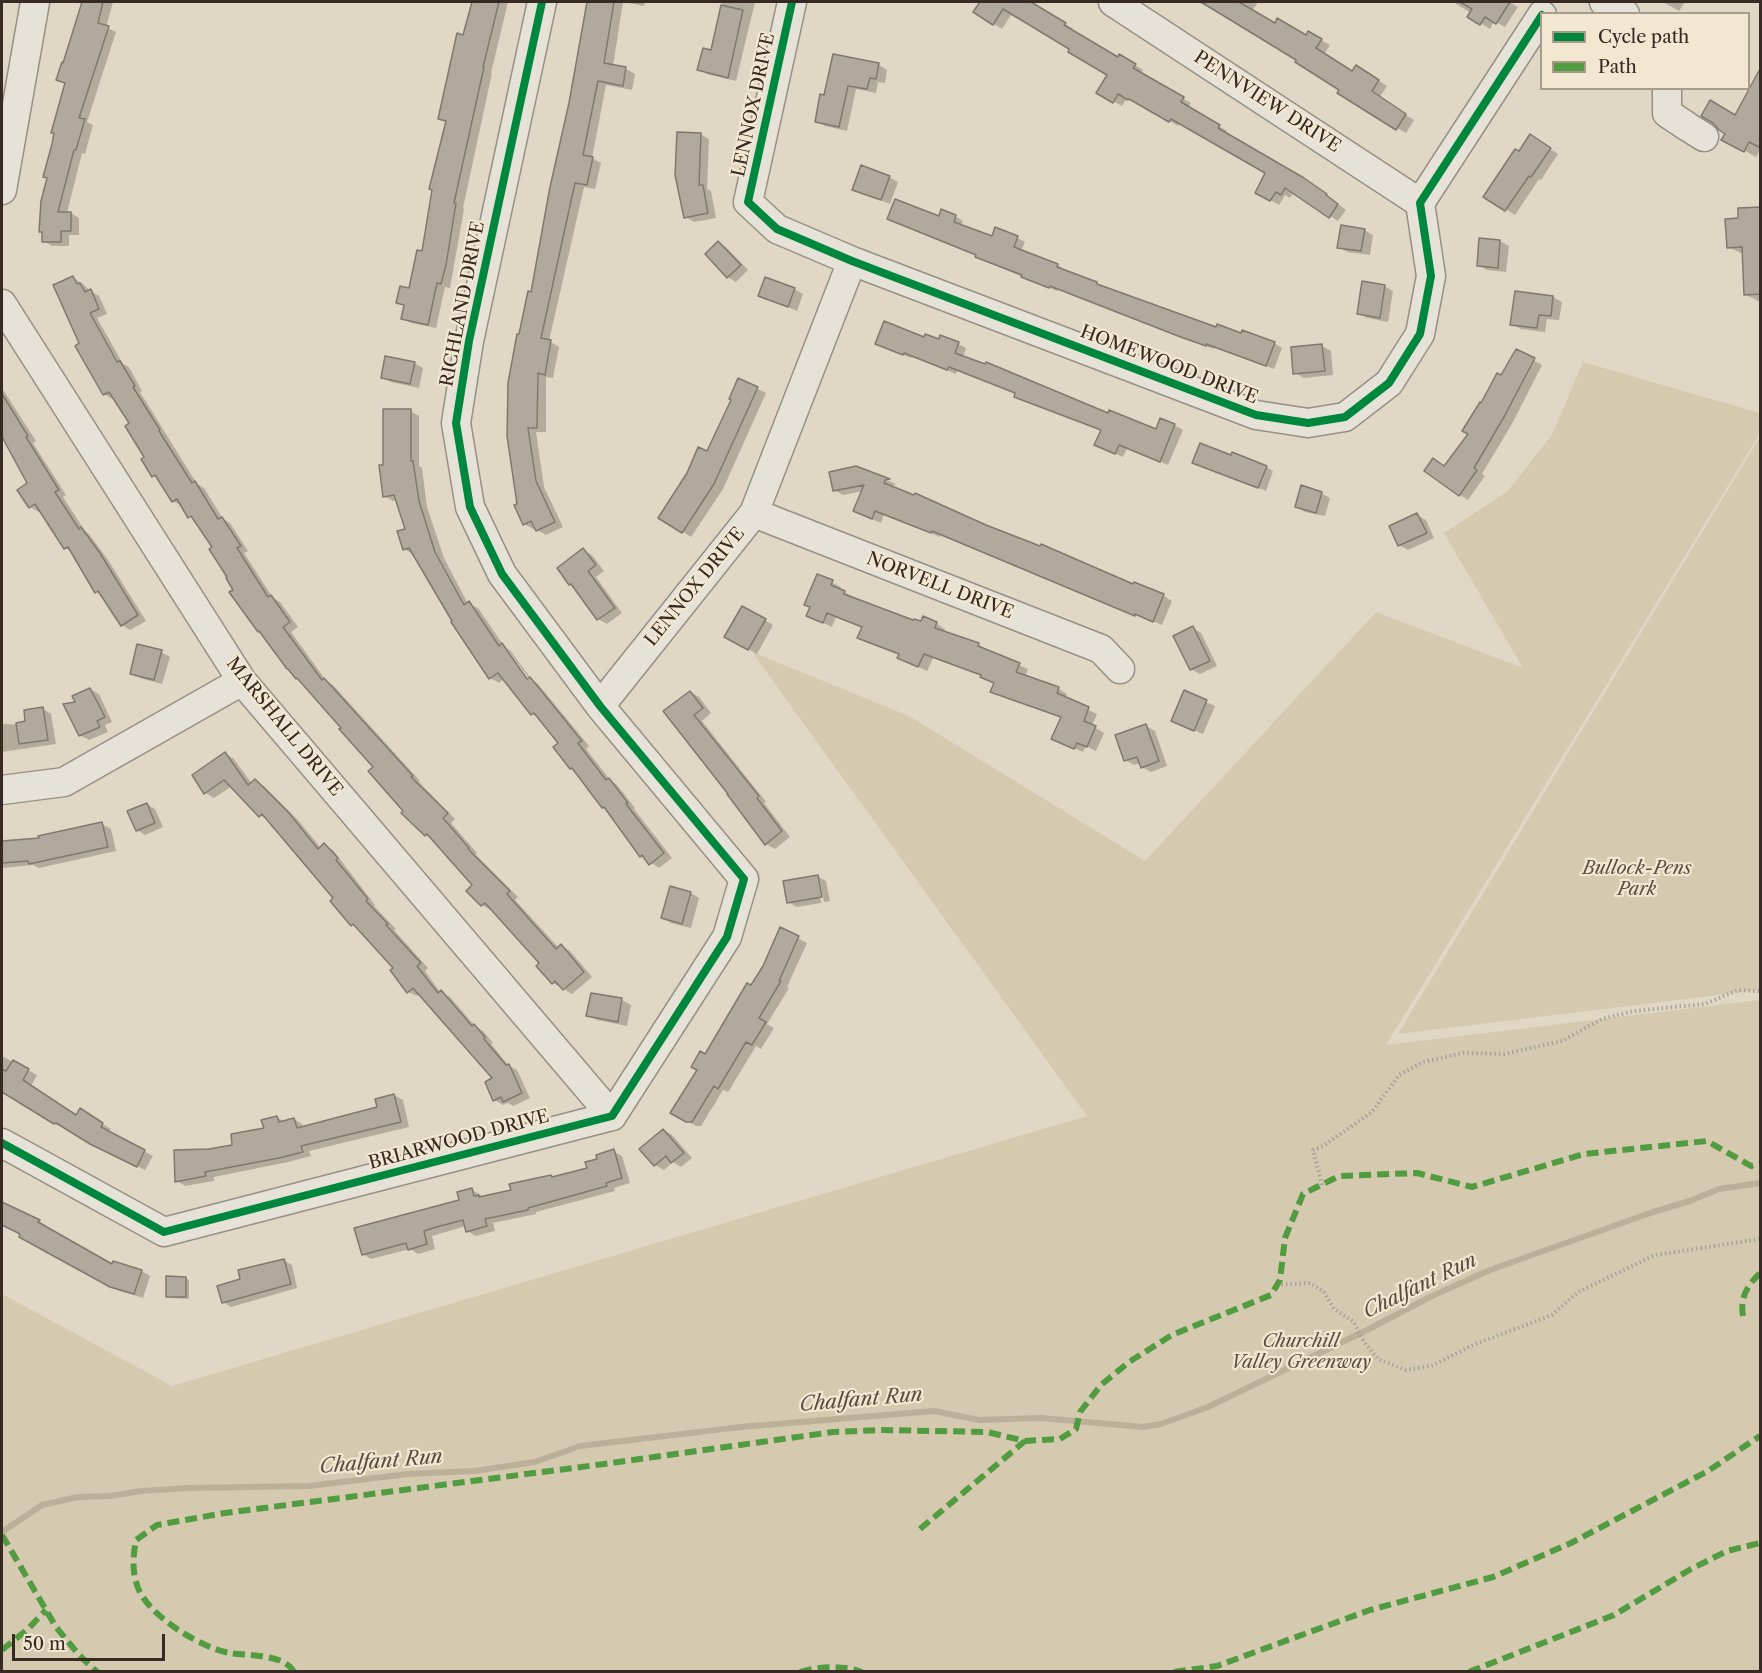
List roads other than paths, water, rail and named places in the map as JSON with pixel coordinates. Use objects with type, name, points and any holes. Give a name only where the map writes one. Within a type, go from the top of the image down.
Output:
[{"type":"street","points":[[2,190],[35,2]]},
{"type":"street","name":"RICHLAND DRIVE","points":[[542,2],[469,341],[456,423],[470,507],[501,574],[600,706],[744,879],[727,937],[612,1116]]},
{"type":"street","name":"LENNOX DRIVE","points":[[600,706],[754,513],[852,261],[777,229],[748,202],[792,2]]},
{"type":"street","name":"PENNVIEW DRIVE","points":[[1113,2],[1420,203]]},
{"type":"street","points":[[1604,2],[1622,12]]},
{"type":"street","points":[[1420,203],[1540,17]]},
{"type":"street","points":[[1667,90],[1667,113],[1704,136]]},
{"type":"street","name":"HOMEWOOD DRIVE","points":[[852,261],[1256,415],[1308,423],[1346,417],[1389,383],[1420,334],[1431,276],[1420,203]]},
{"type":"street","name":"MARSHALL DRIVE","points":[[2,304],[242,681],[612,1116]]},
{"type":"street","name":"NORVELL DRIVE","points":[[754,513],[1101,649],[1120,669]]},
{"type":"street","points":[[2,790],[64,782],[242,681]]},
{"type":"street","name":"BRIARWOOD DRIVE","points":[[2,1143],[164,1232],[612,1116]]},
{"type":"waterway","name":"Chalfant Run","points":[[2,1532],[42,1505],[78,1497],[189,1488],[309,1486],[408,1474],[474,1471],[535,1462],[580,1446],[741,1427],[934,1411],[979,1420],[1041,1418],[1143,1427],[1161,1424],[1208,1407],[1430,1297],[1490,1270],[1719,1189],[1760,1183]]},
{"type":"park label","name":"Bullock-Pens Park","points":[[1637,879]]},
{"type":"park label","name":"Churchill Valley Greenway","points":[[1301,1352]]}]
